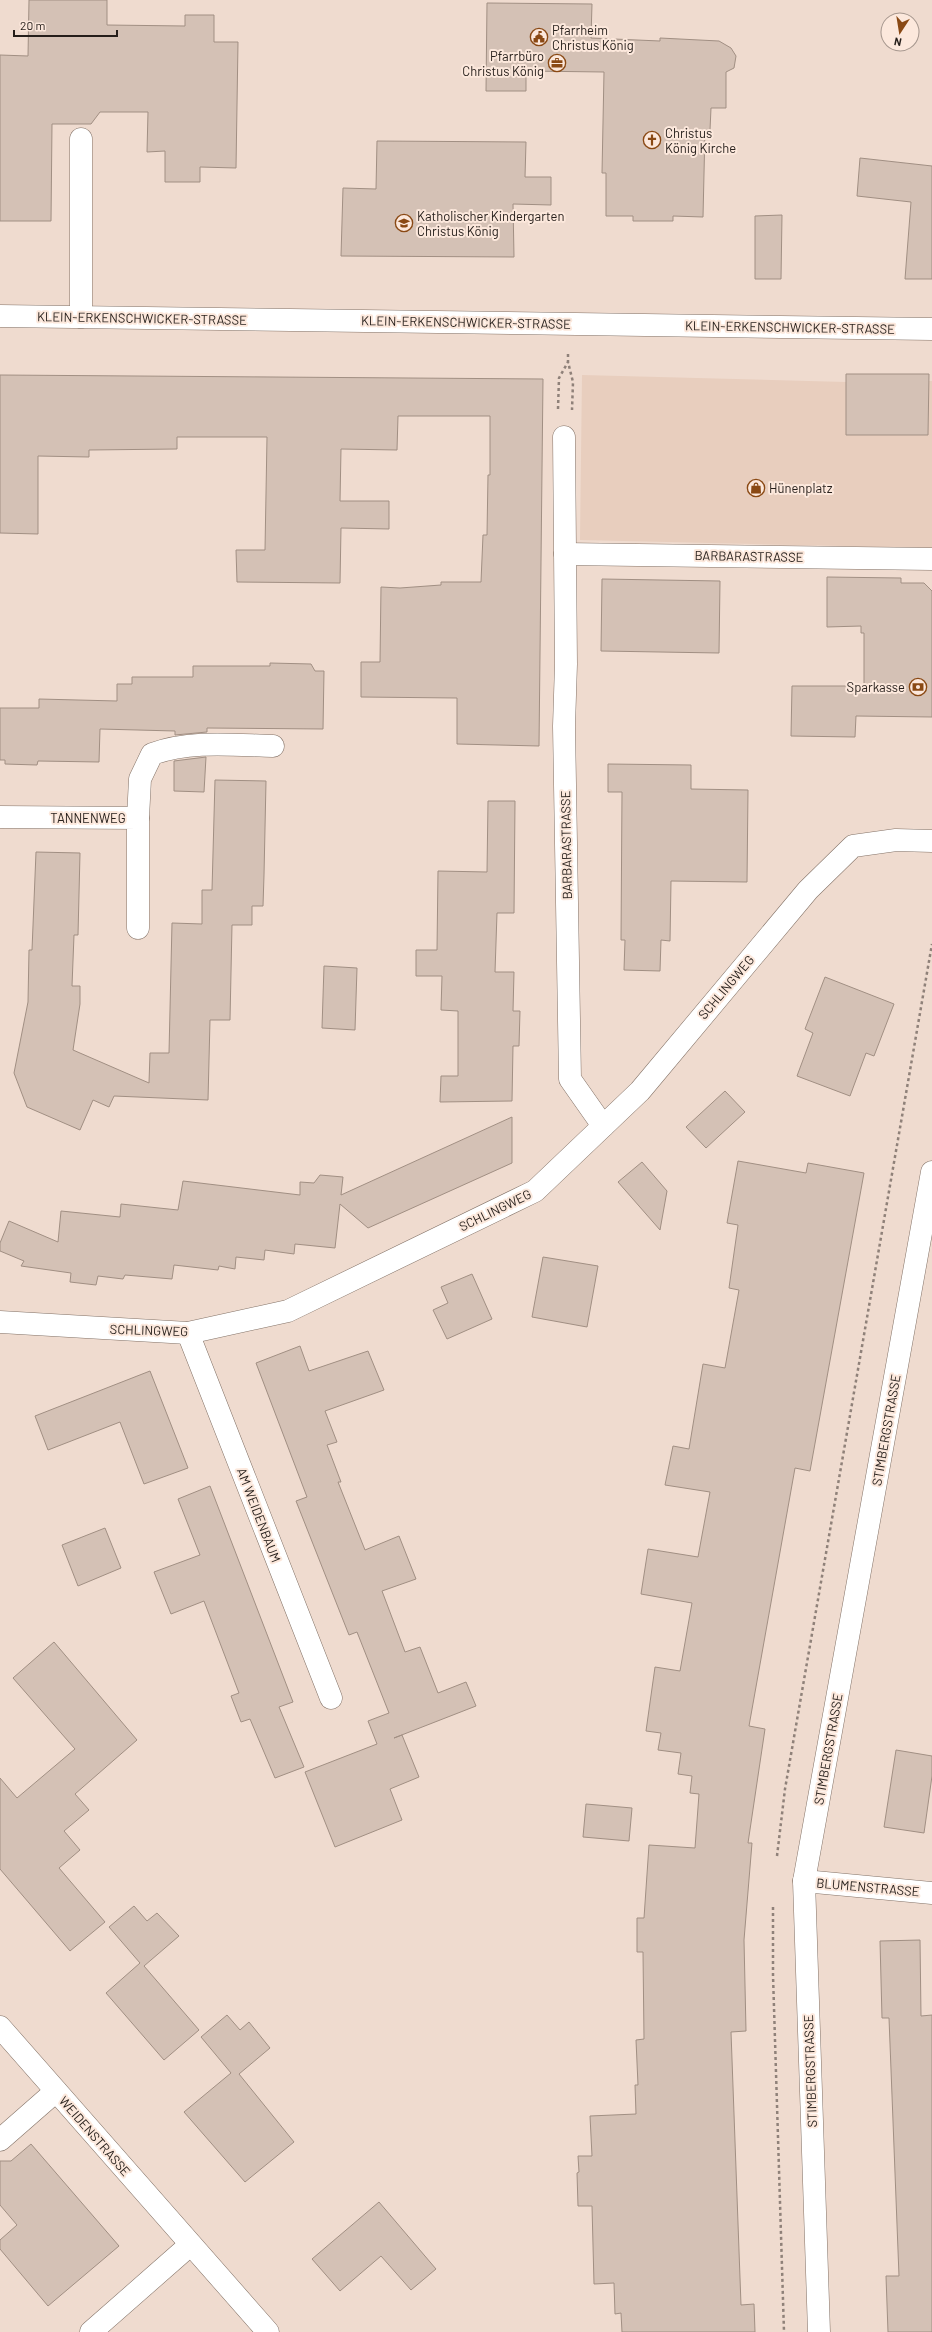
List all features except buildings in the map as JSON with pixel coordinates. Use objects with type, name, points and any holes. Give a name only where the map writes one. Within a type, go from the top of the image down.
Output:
[{"type":"street","points":[[81,139],[81,317]]},
{"type":"street","name":"KLEIN-ERKENSCHWICKER-STRASSE","points":[[0,316],[932,329]]},
{"type":"street","name":"BARBARASTRASSE","points":[[564,437],[566,664],[564,726],[570,1079],[603,1126]]},
{"type":"street","name":"BARBARASTRASSE","points":[[565,554],[932,559]]},
{"type":"street","points":[[138,818],[140,779],[152,754],[172,746],[199,744],[273,746]]},
{"type":"street","name":"TANNENWEG","points":[[0,817],[138,818],[138,928]]},
{"type":"street","name":"SCHLINGWEG","points":[[0,1322],[188,1333],[288,1311],[535,1191],[640,1091],[808,890],[853,846],[896,840],[932,841]]},
{"type":"street","name":"STIMBERGSTRASSE","points":[[819,2332],[804,1881],[932,1172]]},
{"type":"street","name":"AM WEIDENBAUM","points":[[188,1333],[331,1698]]},
{"type":"street","name":"BLUMENSTRASSE","points":[[804,1881],[932,1893]]},
{"type":"street","name":"WEIDENSTRASSE","points":[[0,2027],[268,2332]]},
{"type":"street","points":[[0,2140],[56,2091]]},
{"type":"street","points":[[91,2332],[190,2245]]},
{"type":"path","points":[[564,437],[571,426],[574,382],[568,362],[570,324]]},
{"type":"path","points":[[558,386],[559,378],[568,362]]},
{"type":"shaded area","name":"Hünenplatz","points":[[582,375],[846,382],[846,435],[928,435],[929,381],[932,381],[932,548],[580,540]]},
{"type":"place","name":"Pfarrheim Christus König","points":[[539,37]]},
{"type":"place","name":"Pfarrbüro Christus König","points":[[557,63]]},
{"type":"place","name":"Christus König Kirche","points":[[652,140]]},
{"type":"place","name":"Katholischer Kindergarten Christus König","points":[[404,223]]},
{"type":"place","name":"Hünenplatz","points":[[756,488]]},
{"type":"place","name":"Sparkasse","points":[[918,687]]}]
